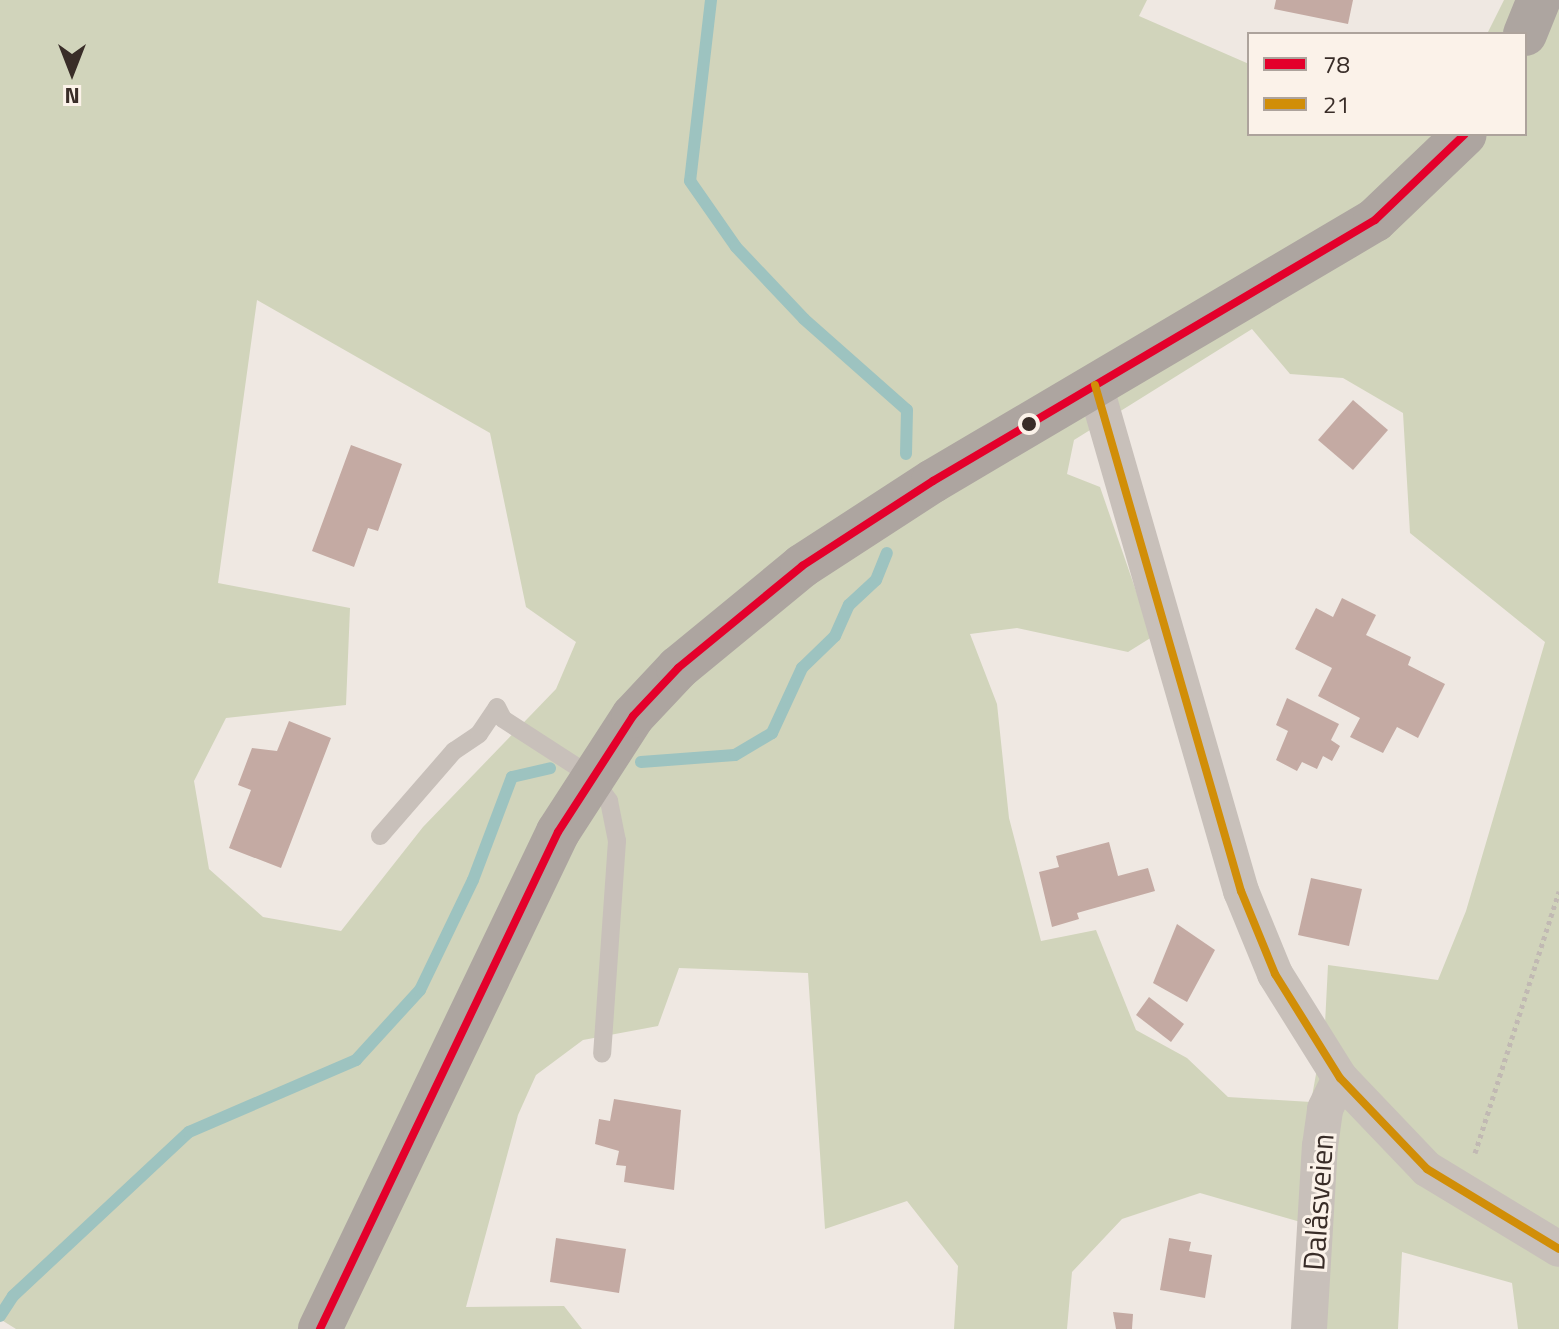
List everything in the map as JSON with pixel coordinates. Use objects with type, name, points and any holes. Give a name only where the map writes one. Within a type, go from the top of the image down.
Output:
[{"type":"main road","points":[[1526,32],[1539,0]]},
{"type":"main road","points":[[320,1329],[558,832],[591,776],[633,716],[731,620],[802,566],[1095,385],[1375,220],[1463,136]]},
{"type":"street","points":[[1095,385],[1241,891],[1275,974],[1340,1078],[1427,1169],[1559,1249]]},
{"type":"street","name":"Dalåsveien","points":[[1309,1329],[1320,1146],[1325,1109],[1340,1078]]},
{"type":"lane","points":[[380,836],[454,751],[479,734],[497,707],[503,719],[591,776],[609,801],[617,828],[602,1053]]},
{"type":"path","points":[[1467,1196],[1476,1149],[1559,891]]},
{"type":"green space","points":[[0,0],[1147,0],[1139,16],[1247,63],[1247,136],[1527,136],[1527,32],[1488,32],[1504,0],[1559,0],[1559,1329],[1518,1329],[1512,1283],[1402,1252],[1398,1329],[1323,1329],[1332,1231],[1200,1193],[1122,1219],[1072,1272],[1067,1329],[954,1329],[958,1266],[907,1201],[825,1229],[808,973],[679,968],[658,1026],[583,1040],[536,1075],[518,1115],[466,1307],[564,1306],[582,1329],[16,1329],[0,1319]],"holes":[[[257,300],[490,433],[526,607],[576,642],[556,689],[423,827],[341,931],[263,917],[209,869],[194,781],[226,718],[346,705],[350,608],[218,583]],[[1252,329],[1290,374],[1343,378],[1403,413],[1410,533],[1545,642],[1466,911],[1438,980],[1328,965],[1325,1024],[1311,1102],[1228,1097],[1187,1058],[1136,1030],[1096,930],[1041,941],[1009,818],[997,704],[970,634],[1017,628],[1128,652],[1152,637],[1100,487],[1067,474],[1074,440]]]},
{"type":"building","points":[[1276,0],[1353,0],[1348,24],[1274,9]]},
{"type":"building","points":[[1353,400],[1388,430],[1353,470],[1318,440]]},
{"type":"building","points":[[351,445],[402,464],[378,531],[368,528],[354,567],[312,551]]},
{"type":"building","points":[[1342,598],[1376,615],[1366,635],[1411,657],[1408,665],[1445,684],[1418,738],[1397,727],[1383,753],[1350,737],[1360,718],[1318,696],[1332,668],[1295,649],[1316,608],[1333,617]]},
{"type":"building","points":[[1287,698],[1339,724],[1331,740],[1340,746],[1332,761],[1323,756],[1317,769],[1302,762],[1297,771],[1276,760],[1288,731],[1276,725]]},
{"type":"building","points":[[289,721],[331,738],[281,868],[229,848],[251,790],[238,785],[252,748],[277,751]]},
{"type":"building","points":[[1109,842],[1118,876],[1148,868],[1155,891],[1077,913],[1079,919],[1052,927],[1039,872],[1059,867],[1056,856]]},
{"type":"building","points":[[1311,878],[1362,889],[1349,946],[1298,935]]},
{"type":"building","points":[[1177,924],[1215,950],[1187,1002],[1153,983]]},
{"type":"building","points":[[1149,997],[1184,1024],[1171,1042],[1136,1015]]},
{"type":"building","points":[[614,1099],[681,1110],[674,1190],[624,1182],[626,1166],[616,1165],[619,1151],[595,1144],[599,1119],[610,1121]]},
{"type":"building","points":[[556,1238],[626,1249],[619,1293],[550,1282]]},
{"type":"building","points":[[1169,1238],[1191,1242],[1189,1251],[1212,1255],[1205,1298],[1160,1290]]},
{"type":"building","points":[[1113,1312],[1133,1314],[1132,1329],[1116,1329]]},
{"type":"waterway","points":[[711,0],[690,181],[736,247],[804,319],[907,410],[906,454]]},
{"type":"waterway","points":[[641,762],[735,755],[772,733],[802,668],[835,636],[849,605],[876,580],[887,553]]},
{"type":"waterway","points":[[0,1316],[13,1296],[189,1132],[356,1060],[420,990],[473,880],[512,777],[550,768]]},
{"type":"transit line","name":"78","points":[[320,1329],[558,832],[633,716],[678,668],[802,566],[933,481],[1375,220],[1463,136]]},
{"type":"transit line","name":"21","points":[[1095,385],[1241,891],[1275,974],[1340,1078],[1427,1169],[1559,1249]]}]
